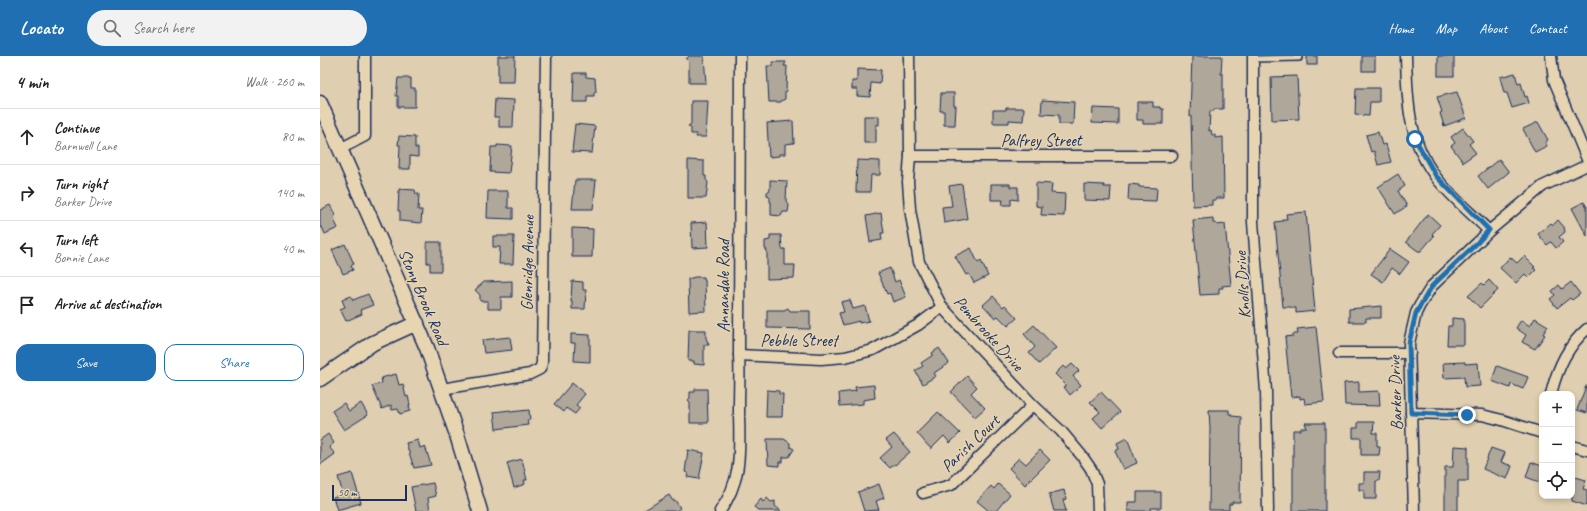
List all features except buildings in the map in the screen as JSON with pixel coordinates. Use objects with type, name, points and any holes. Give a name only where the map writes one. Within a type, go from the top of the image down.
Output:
[{"type":"main road","name":"Stony Brook Road","points":[[320,103],[418,323],[442,389],[480,511]]},
{"type":"main road","points":[[320,379],[372,343],[418,323]]},
{"type":"street","points":[[340,149],[365,136],[365,56]]},
{"type":"street","name":"Glenridge Avenue","points":[[442,389],[530,374],[540,369],[542,363],[546,56]]},
{"type":"street","name":"Annandale Road","points":[[720,511],[727,501],[734,486],[738,466],[741,377],[739,355],[740,56]]},
{"type":"street","name":"Pembrooke Drive","points":[[909,56],[910,156],[908,182],[910,209],[919,262],[942,307],[1033,405],[1061,431],[1091,469],[1097,484],[1098,511]]},
{"type":"street","points":[[1406,56],[1408,105],[1415,139],[1418,146],[1430,168],[1442,184],[1489,230]]},
{"type":"street","points":[[1551,56],[1554,80],[1587,159]]},
{"type":"street","name":"Knolls Drive","points":[[1253,57],[1253,222],[1266,391],[1268,511]]},
{"type":"street","name":"Palfrey Street","points":[[910,156],[1172,156]]},
{"type":"street","name":"Barker Drive","points":[[1414,511],[1409,343],[1416,313],[1420,305],[1432,286],[1489,230],[1544,186],[1587,165]]},
{"type":"street","name":"Pebble Street","points":[[739,355],[821,359],[845,357],[873,350],[918,325],[942,307]]},
{"type":"street","points":[[1552,391],[1555,376],[1564,357],[1572,344],[1587,329]]},
{"type":"street","points":[[1339,353],[1410,353]]},
{"type":"street","name":"Parish Court","points":[[923,493],[951,485],[1033,405]]},
{"type":"street","points":[[1411,413],[1482,416],[1502,420],[1539,432]]},
{"type":"street","points":[[1575,447],[1587,450]]},
{"type":"lane","points":[[1253,57],[1299,58]]},
{"type":"route","points":[[1415,139],[1430,168],[1442,184],[1489,230],[1432,286],[1416,313],[1409,343],[1411,413],[1467,415]]}]
